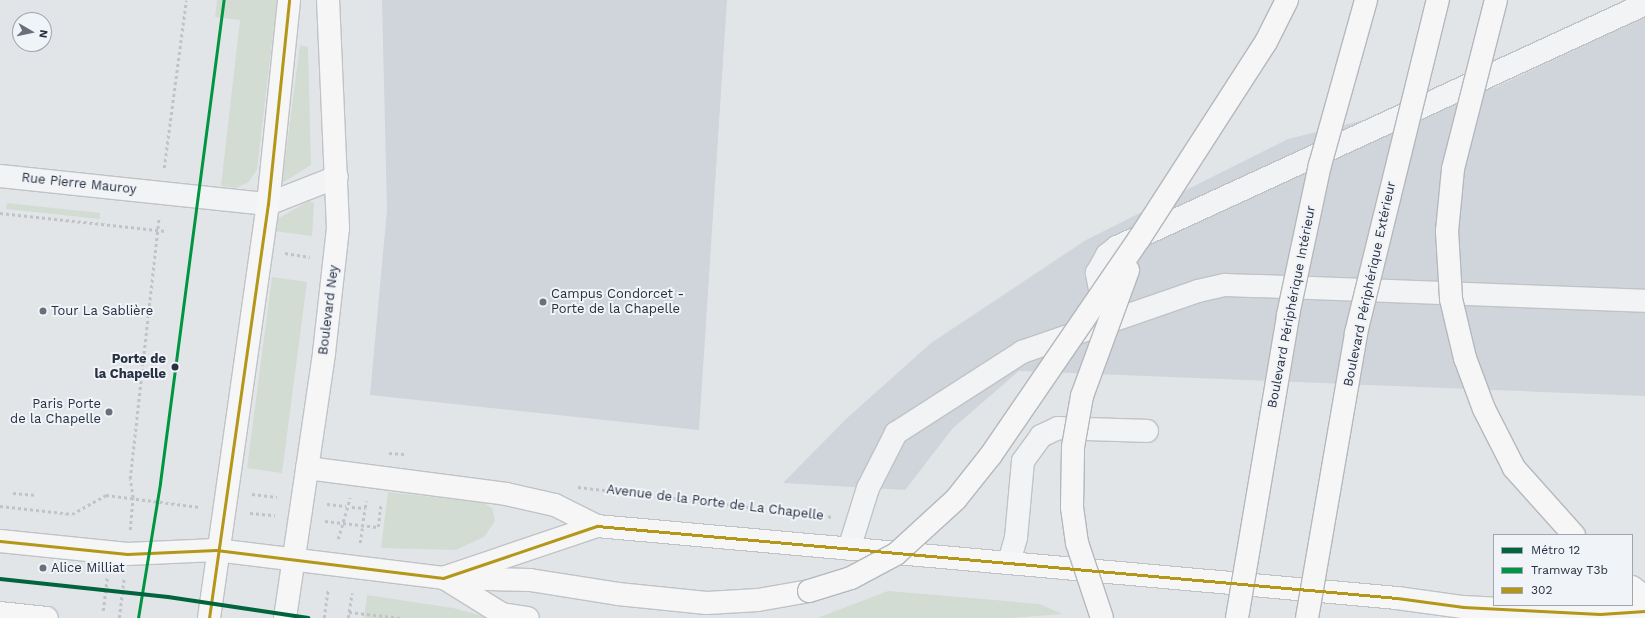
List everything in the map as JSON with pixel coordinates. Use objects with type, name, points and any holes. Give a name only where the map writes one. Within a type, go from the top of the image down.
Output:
[{"type":"main road","points":[[209,618],[216,550],[268,204],[289,0]]},
{"type":"main road","name":"Boulevard Ney","points":[[285,618],[335,260],[337,177],[328,0]]},
{"type":"main road","points":[[0,541],[127,554],[216,550],[443,578],[530,580],[618,594],[707,603],[780,597],[833,584],[866,570],[913,541],[936,520],[991,455],[1139,239],[1266,42],[1287,0]]},
{"type":"main road","name":"Boulevard Périphérique Intérieur","points":[[1237,618],[1288,314],[1320,165],[1366,0]]},
{"type":"main road","name":"Boulevard Périphérique Extérieur","points":[[1307,618],[1356,333],[1438,0]]},
{"type":"main road","points":[[1496,0],[1453,169],[1447,231],[1451,299],[1465,358],[1484,409],[1514,468],[1573,534]]},
{"type":"main road","points":[[1102,618],[1077,543],[1072,506],[1073,447],[1082,396],[1139,239]]},
{"type":"main road","points":[[307,468],[506,494],[555,505],[597,526],[1009,562],[1475,613],[1590,615],[1640,606],[1633,588]]},
{"type":"main road","points":[[443,578],[597,526]]},
{"type":"main road","points":[[443,578],[502,614],[528,618]]},
{"type":"main road","points":[[0,612],[47,618]]},
{"type":"street","points":[[1107,322],[1097,273],[1107,255],[1117,247],[1645,4]]},
{"type":"street","name":"Rue Pierre Mauroy","points":[[0,176],[268,204]]},
{"type":"street","points":[[268,204],[337,177]]},
{"type":"street","points":[[849,549],[868,488],[896,432],[1022,352],[1107,322],[1225,285],[1645,301]]},
{"type":"street","points":[[1009,562],[1016,538],[1024,461],[1041,436],[1058,428],[1147,431]]},
{"type":"path","points":[[164,171],[186,0]]},
{"type":"path","points":[[0,213],[166,231]]},
{"type":"path","points":[[129,538],[133,498],[130,479],[159,216]]},
{"type":"path","points":[[281,253],[311,257]]},
{"type":"path","name":"Avenue de la Porte de La Chapelle","points":[[571,486],[815,512],[857,523]]},
{"type":"path","points":[[13,493],[34,496]]},
{"type":"path","points":[[247,493],[281,498]]},
{"type":"path","points":[[336,544],[344,524],[351,494]]},
{"type":"path","points":[[0,506],[72,514],[106,495],[207,508]]},
{"type":"path","points":[[316,520],[378,527],[382,499]]},
{"type":"path","points":[[319,503],[346,506]]},
{"type":"path","points":[[363,521],[365,508]]},
{"type":"path","points":[[245,512],[279,516]]},
{"type":"path","points":[[359,546],[362,528]]},
{"type":"path","points":[[103,610],[107,572]]},
{"type":"path","points":[[120,618],[125,574]]},
{"type":"path","points":[[324,618],[328,591]]},
{"type":"path","points":[[348,618],[352,593]]},
{"type":"path","points":[[349,612],[401,618]]},
{"type":"shaded area","points":[[217,0],[277,0],[257,169],[249,182],[236,188],[221,186],[240,20],[215,17]]},
{"type":"shaded area","name":"Campus Condorcet - Porte de la Chapelle","points":[[382,0],[727,0],[699,430],[370,395],[387,210]]},
{"type":"shaded area","points":[[1645,17],[1645,396],[1019,371],[953,428],[905,490],[783,483],[846,419],[931,343],[1086,240],[1288,139],[1496,87]]},
{"type":"shaded area","points":[[300,45],[308,47],[311,165],[282,183]]},
{"type":"shaded area","points":[[309,201],[314,203],[312,236],[274,231],[277,219]]},
{"type":"shaded area","points":[[7,203],[100,213],[100,219],[6,209]]},
{"type":"shaded area","points":[[272,277],[307,282],[282,473],[247,468]]},
{"type":"shaded area","points":[[388,492],[484,503],[492,508],[495,521],[484,537],[456,550],[381,548]]},
{"type":"shaded area","points":[[888,591],[1040,604],[1062,614],[1013,618],[817,618]]},
{"type":"shaded area","points":[[367,595],[453,608],[490,618],[364,618]]},
{"type":"metro line","name":"12","points":[[0,579],[168,597],[308,618]]},
{"type":"tram line","name":"T3b","points":[[138,618],[160,483],[224,0]]},
{"type":"transit line","name":"302","points":[[209,618],[268,204],[289,0]]},
{"type":"transit line","name":"302","points":[[0,541],[127,554],[216,550],[443,578],[597,526],[1397,598],[1463,607],[1600,614],[1645,611]]},
{"type":"place","name":"Campus Condorcet - Porte de la Chapelle","points":[[543,302]]},
{"type":"place","name":"Tour La Sablière","points":[[43,311]]},
{"type":"place","name":"Porte de la Chapelle","points":[[175,367]]},
{"type":"place","name":"Paris Porte de la Chapelle","points":[[109,412]]},
{"type":"place","name":"Alice Milliat","points":[[43,568]]}]
